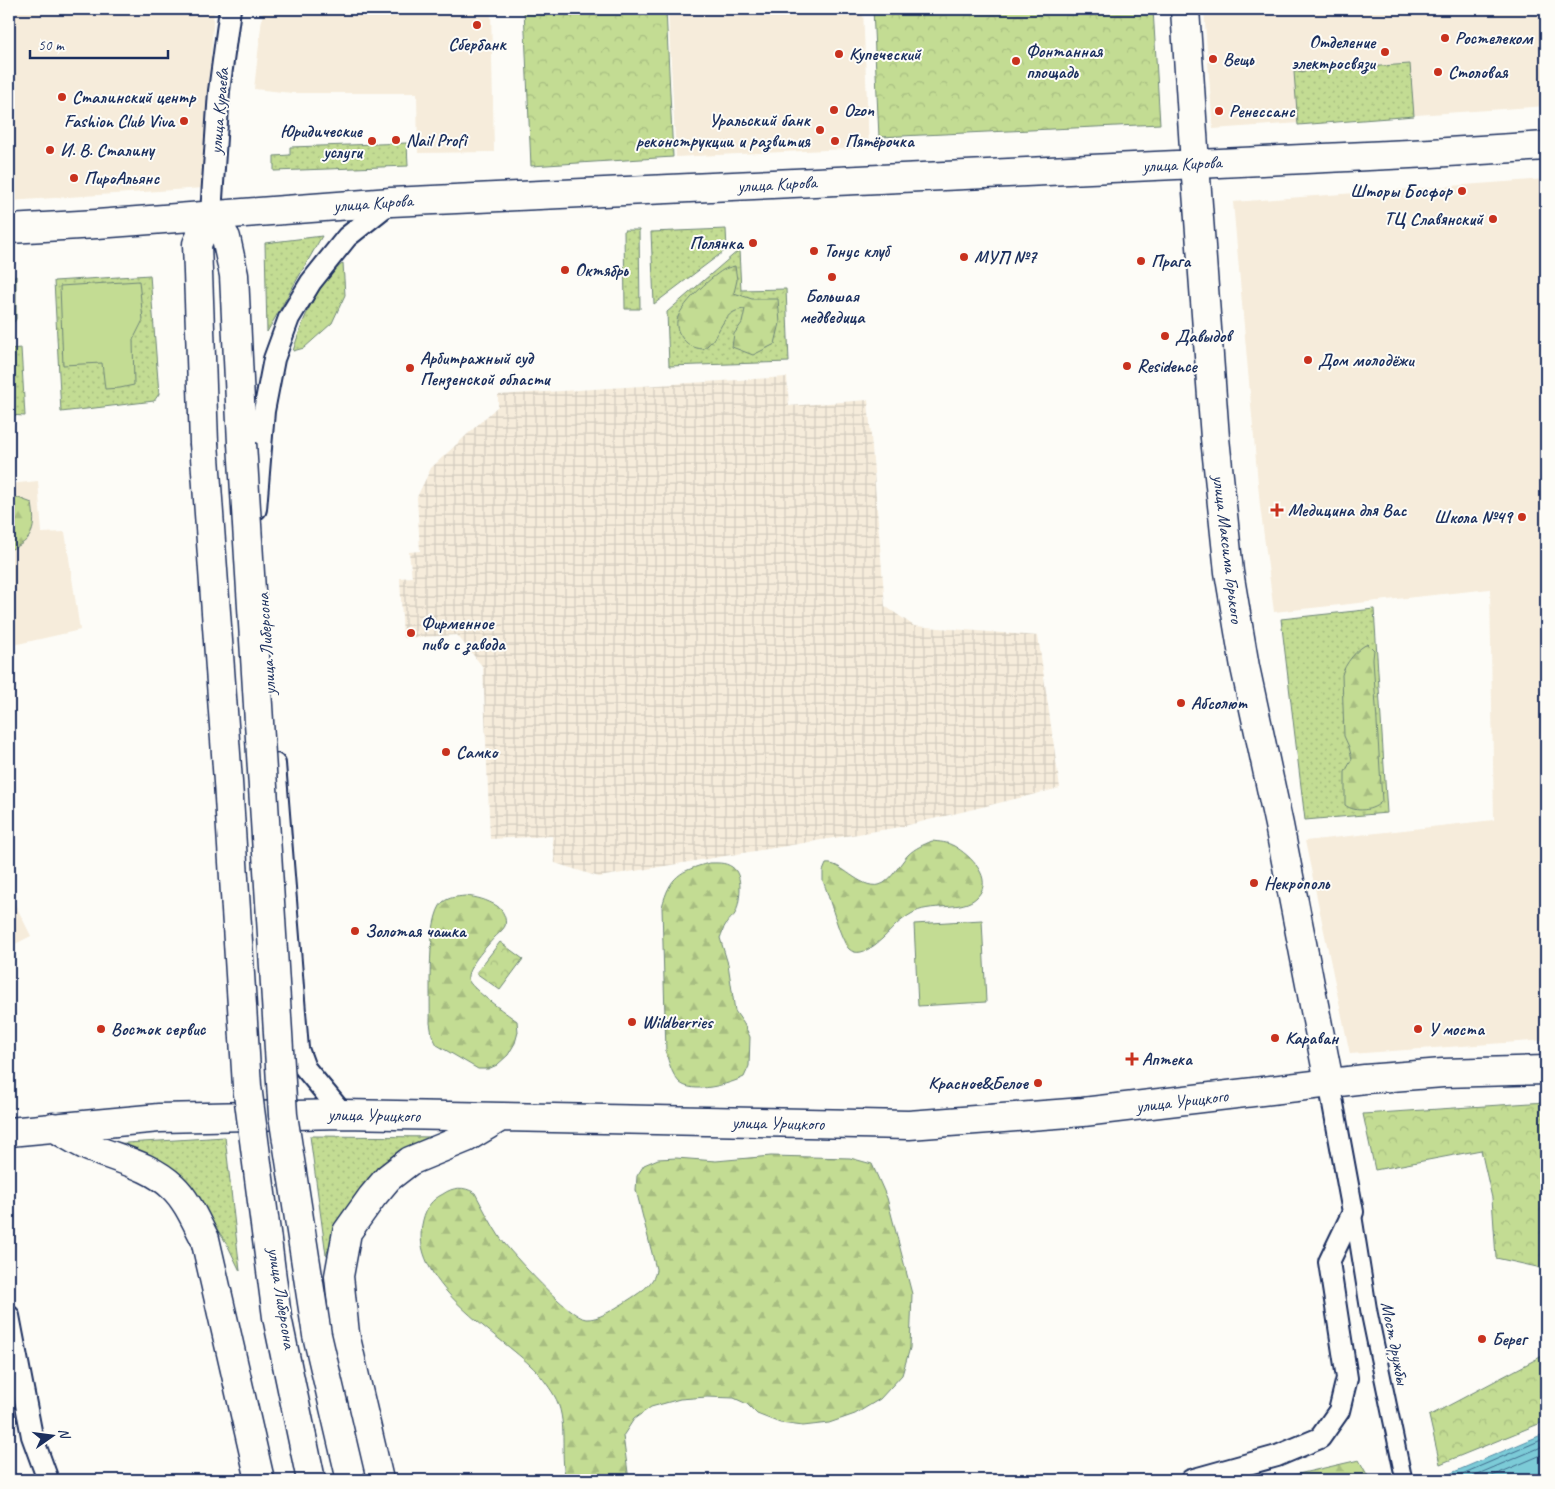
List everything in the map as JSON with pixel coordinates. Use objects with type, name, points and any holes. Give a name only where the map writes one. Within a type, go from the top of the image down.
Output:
[{"type":"main road","name":"улица Максима Горького","points":[[1185,9],[1215,438],[1228,572],[1245,667],[1279,825],[1329,1082]]},
{"type":"main road","name":"улица Кирова","points":[[9,229],[106,224],[211,214],[391,202],[1546,146]]},
{"type":"main road","points":[[211,214],[226,238],[234,275],[242,443],[283,1115],[317,1335],[351,1480]]},
{"type":"main road","points":[[211,214],[197,244],[204,443],[247,1086],[277,1317],[310,1480]]},
{"type":"main road","name":"улица Урицкого","points":[[9,1132],[159,1118],[343,1114],[909,1125],[1083,1112],[1329,1082],[1443,1073],[1546,1070]]},
{"type":"main road","points":[[379,1480],[345,1334],[339,1276],[347,1232],[388,1178],[410,1161],[466,1138],[501,1117]]},
{"type":"main road","points":[[53,1127],[92,1149],[123,1158],[145,1168],[173,1187],[192,1212],[205,1239],[260,1480]]},
{"type":"street","name":"улица Кураева","points":[[211,214],[220,91],[230,9]]},
{"type":"street","name":"улица Либерсона","points":[[343,1114],[305,1068],[298,1049],[256,508],[264,410],[274,359],[289,318],[311,282],[347,237],[391,202]]},
{"type":"street","points":[[1191,1480],[1277,1456],[1320,1438],[1339,1411],[1347,1378],[1328,1262],[1353,1212],[1329,1082]]},
{"type":"street","name":"улица Либерсона","points":[[255,1116],[310,1480]]},
{"type":"street","name":"Мост дружбы","points":[[1353,1212],[1369,1312],[1404,1480]]},
{"type":"street","points":[[9,1316],[32,1436],[48,1480]]},
{"type":"shaded area","points":[[9,9],[214,9],[203,188],[9,201]]},
{"type":"shaded area","points":[[263,9],[491,9],[494,152],[418,153],[417,93],[292,93],[254,89]]},
{"type":"shaded area","points":[[668,9],[863,9],[869,148],[676,157]]},
{"type":"shaded area","points":[[1204,9],[1546,9],[1546,106],[1213,129]]},
{"type":"shaded area","points":[[1546,179],[1546,1040],[1350,1054],[1305,841],[1494,820],[1490,589],[1274,612],[1260,506],[1233,202]]},
{"type":"shaded area","points":[[787,377],[789,406],[868,400],[885,606],[914,626],[1038,636],[1060,788],[900,827],[599,877],[555,863],[552,836],[490,839],[483,667],[457,635],[403,638],[400,578],[412,577],[409,552],[420,551],[417,497],[431,468],[498,406],[498,395]]},
{"type":"shaded area","points":[[38,481],[42,533],[65,532],[80,630],[9,646],[9,484]]},
{"type":"shaded area","points":[[9,892],[31,936],[9,947]]},
{"type":"green space","points":[[524,9],[666,9],[673,157],[531,166]]},
{"type":"green space","name":"Фонтанная площадь","points":[[873,9],[1153,9],[1160,124],[879,137]]},
{"type":"green space","points":[[1410,64],[1414,116],[1298,125],[1294,72]]},
{"type":"green space","points":[[407,143],[408,166],[274,171],[274,156],[290,155],[290,147]]},
{"type":"green space","points":[[726,229],[727,249],[654,304],[651,232]]},
{"type":"green space","points":[[624,230],[639,230],[640,309],[625,309]]},
{"type":"green space","points":[[322,236],[267,332],[265,243]]},
{"type":"green space","points":[[739,250],[741,290],[786,289],[789,362],[669,366],[667,312]]},
{"type":"green space","points":[[343,263],[345,295],[332,323],[304,348],[293,351],[306,315],[318,292]]},
{"type":"green space","points":[[735,266],[737,280],[734,293],[752,299],[778,299],[780,323],[775,344],[753,355],[732,347],[734,334],[742,323],[745,309],[730,314],[714,338],[703,349],[692,346],[683,339],[678,331],[677,321],[679,315],[696,293],[711,279],[724,269]]},
{"type":"green space","points":[[150,275],[159,394],[154,401],[61,412],[54,281]]},
{"type":"green space","points":[[16,276],[16,319],[9,329],[9,277]]},
{"type":"green space","points":[[139,281],[143,320],[133,340],[134,385],[105,389],[102,363],[63,365],[60,286]]},
{"type":"green space","points":[[21,348],[25,416],[9,415],[9,349]]},
{"type":"green space","points":[[9,496],[32,503],[34,520],[28,538],[9,550]]},
{"type":"green space","points":[[1374,609],[1387,813],[1305,820],[1281,619]]},
{"type":"green space","points":[[1368,644],[1374,650],[1382,801],[1369,809],[1359,810],[1345,805],[1345,772],[1352,759],[1344,736],[1342,675],[1345,666],[1352,657]]},
{"type":"green space","points":[[932,841],[951,845],[973,861],[982,875],[983,883],[982,890],[977,897],[971,902],[955,906],[918,910],[901,921],[881,940],[868,949],[855,952],[849,949],[838,927],[823,881],[823,871],[826,864],[838,867],[864,883],[879,885],[891,877],[911,853]]},
{"type":"green space","points":[[709,863],[729,865],[736,871],[740,882],[740,895],[736,912],[725,926],[720,938],[728,964],[735,1011],[750,1037],[749,1066],[744,1077],[738,1080],[711,1087],[693,1088],[679,1082],[671,1068],[666,1053],[662,907],[669,888],[678,876],[683,872]]},
{"type":"green space","points":[[465,896],[482,899],[497,906],[503,912],[505,918],[504,928],[478,957],[468,974],[470,983],[475,988],[517,1021],[518,1032],[515,1043],[508,1055],[497,1065],[488,1069],[478,1069],[437,1045],[432,1035],[430,1023],[430,978],[434,924],[443,902]]},
{"type":"green space","points":[[982,920],[986,1002],[918,1006],[914,924]]},
{"type":"green space","points":[[500,942],[523,959],[500,990],[476,973]]},
{"type":"green space","points":[[1546,1102],[1546,1272],[1537,1267],[1496,1258],[1492,1198],[1481,1150],[1375,1170],[1363,1114]]},
{"type":"green space","points":[[310,1136],[443,1137],[367,1181],[343,1216],[326,1255]]},
{"type":"green space","points":[[225,1137],[240,1271],[227,1244],[199,1202],[110,1144]]},
{"type":"green space","points":[[771,1156],[850,1158],[872,1164],[887,1198],[912,1294],[910,1348],[902,1375],[880,1399],[855,1414],[829,1423],[803,1426],[780,1423],[757,1414],[747,1404],[734,1398],[680,1399],[651,1407],[634,1419],[623,1436],[629,1480],[566,1480],[563,1459],[563,1426],[559,1405],[554,1395],[533,1368],[476,1320],[440,1283],[428,1263],[421,1242],[423,1220],[427,1208],[435,1199],[451,1190],[463,1188],[475,1193],[490,1222],[517,1258],[568,1308],[578,1316],[591,1319],[606,1314],[624,1303],[644,1289],[655,1275],[656,1269],[636,1190],[637,1176],[644,1165],[658,1159],[676,1158],[716,1161]]},
{"type":"green space","points":[[1546,1354],[1546,1421],[1440,1464],[1429,1416]]},
{"type":"green space","points":[[1359,1460],[1370,1480],[1272,1480]]},
{"type":"water","points":[[1546,1433],[1546,1480],[1435,1480]]},
{"type":"place","name":"Сбербанк","points":[[477,25]]},
{"type":"place","name":"Ростелеком","points":[[1445,38]]},
{"type":"place","name":"Отделение электросвязи","points":[[1385,52]]},
{"type":"place","name":"Купеческий","points":[[839,54]]},
{"type":"place","name":"Вещь","points":[[1213,59]]},
{"type":"place","name":"Фонтанная площадь","points":[[1016,61]]},
{"type":"place","name":"Столовая","points":[[1438,72]]},
{"type":"place","name":"Сталинский центр","points":[[62,97]]},
{"type":"place","name":"Ozon","points":[[834,110]]},
{"type":"place","name":"Ренессанс","points":[[1219,111]]},
{"type":"place","name":"Fashion Club Viva","points":[[184,121]]},
{"type":"place","name":"Уральский банк реконструкции и развития","points":[[820,130]]},
{"type":"place","name":"Nail Profi","points":[[396,140]]},
{"type":"place","name":"Юридические услуги","points":[[372,141]]},
{"type":"place","name":"Пятёрочка","points":[[835,141]]},
{"type":"place","name":"И. В. Сталину","points":[[50,150]]},
{"type":"place","name":"ПироАльянс","points":[[74,178]]},
{"type":"place","name":"Шторы Босфор","points":[[1462,191]]},
{"type":"place","name":"ТЦ Славянский","points":[[1493,219]]},
{"type":"place","name":"Полянка","points":[[753,243]]},
{"type":"place","name":"Тонус клуб","points":[[814,251]]},
{"type":"place","name":"МУП №7","points":[[964,257]]},
{"type":"place","name":"Прага","points":[[1141,261]]},
{"type":"place","name":"Октябрь","points":[[565,270]]},
{"type":"place","name":"Большая медведица","points":[[832,277]]},
{"type":"place","name":"Давыдов","points":[[1165,336]]},
{"type":"place","name":"Дом молодёжи","points":[[1308,360]]},
{"type":"place","name":"Residence","points":[[1127,366]]},
{"type":"place","name":"Арбитражный суд Пензенской области","points":[[410,368]]},
{"type":"place","name":"Медицина для Вас","points":[[1277,510]]},
{"type":"place","name":"Школа №49","points":[[1522,517]]},
{"type":"place","name":"Фирменное пиво с завода","points":[[411,633]]},
{"type":"place","name":"Абсолют","points":[[1181,703]]},
{"type":"place","name":"Самко","points":[[446,752]]},
{"type":"place","name":"Некрополь","points":[[1254,883]]},
{"type":"place","name":"Золотая чашка","points":[[355,931]]},
{"type":"place","name":"Wildberries","points":[[632,1022]]},
{"type":"place","name":"Восток сервис","points":[[101,1029]]},
{"type":"place","name":"У моста","points":[[1418,1029]]},
{"type":"place","name":"Караван","points":[[1275,1038]]},
{"type":"place","name":"Аптека","points":[[1132,1059]]},
{"type":"place","name":"Красное&Белое","points":[[1038,1083]]},
{"type":"place","name":"Берег","points":[[1482,1339]]}]
